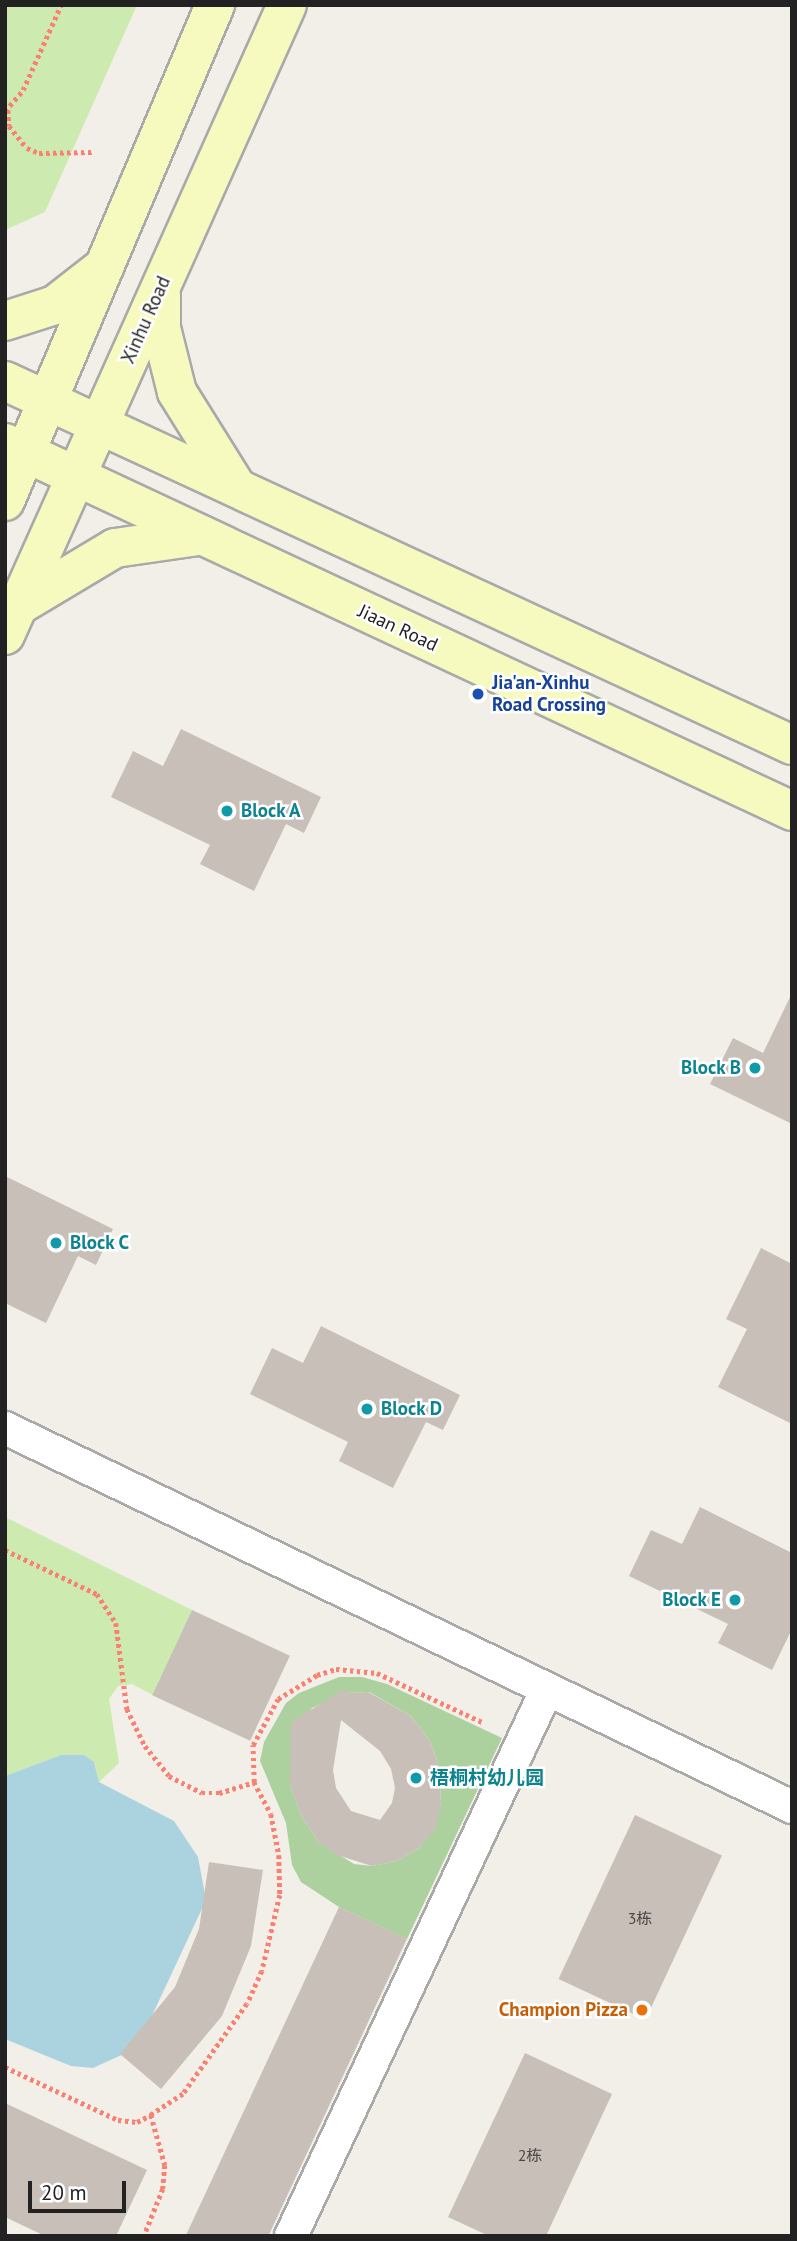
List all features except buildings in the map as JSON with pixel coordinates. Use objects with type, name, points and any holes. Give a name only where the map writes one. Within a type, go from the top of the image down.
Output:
[{"type":"main road","points":[[5,501],[16,448],[48,401],[109,262],[215,5]]},
{"type":"main road","name":"Xinhu Road","points":[[12,620],[287,5]]},
{"type":"main road","points":[[5,321],[55,305],[109,262]]},
{"type":"main road","points":[[161,288],[161,328],[177,392],[207,446],[238,490]]},
{"type":"main road","points":[[5,381],[792,745]]},
{"type":"main road","name":"Jiaan Road","points":[[16,448],[792,811]]},
{"type":"main road","points":[[12,620],[115,548],[164,537],[202,536]]},
{"type":"main road","points":[[424,639],[408,625],[406,600],[419,586],[442,584]]},
{"type":"street","points":[[5,1428],[792,1807]]},
{"type":"street","points":[[291,2236],[547,1689]]},
{"type":"path","points":[[61,5],[23,90],[6,111],[9,125],[27,148],[39,153],[92,152]]},
{"type":"path","points":[[5,1550],[97,1594],[107,1605],[120,1643],[127,1709],[145,1746],[169,1776],[202,1793],[219,1793],[254,1782]]},
{"type":"path","points":[[5,2067],[118,2120],[137,2122],[183,2094],[228,2036],[262,1971],[280,1895],[279,1854],[271,1814],[254,1782],[253,1745],[278,1699],[317,1675],[336,1669],[377,1673],[482,1722]]},
{"type":"path","points":[[144,2236],[163,2189],[165,2165],[151,2115]]},
{"type":"green space","points":[[5,5],[137,5],[45,212],[5,230]]},
{"type":"green space","points":[[5,1517],[192,1610],[153,1695],[132,1684],[118,1686],[109,1699],[119,1763],[99,1782],[94,1762],[84,1755],[61,1755],[5,1776]]},
{"type":"green space","points":[[339,1677],[362,1677],[387,1684],[502,1738],[407,1939],[339,1907],[301,1882],[292,1865],[286,1823],[260,1761],[264,1742],[286,1703],[299,1693]],"holes":[[[369,1692],[411,1716],[430,1741],[439,1766],[441,1802],[435,1828],[419,1848],[397,1861],[372,1866],[354,1864],[318,1842],[301,1815],[290,1785],[299,1726],[312,1708],[346,1693]]]},
{"type":"water","points":[[61,1755],[84,1755],[94,1762],[99,1782],[174,1821],[198,1857],[206,1900],[150,2020],[126,2053],[93,2068],[71,2066],[5,2039],[5,1776]]},
{"type":"place","name":"Jia'an-Xinhu Road Crossing","points":[[478,694]]},
{"type":"place","name":"Block A","points":[[227,811]]},
{"type":"place","name":"Block B","points":[[755,1068]]},
{"type":"place","name":"Block C","points":[[56,1243]]},
{"type":"place","name":"Block D","points":[[367,1409]]},
{"type":"place","name":"Block E","points":[[735,1600]]},
{"type":"place","name":"梧桐村幼儿园","points":[[416,1778]]},
{"type":"place","name":"Champion Pizza","points":[[642,2010]]}]
